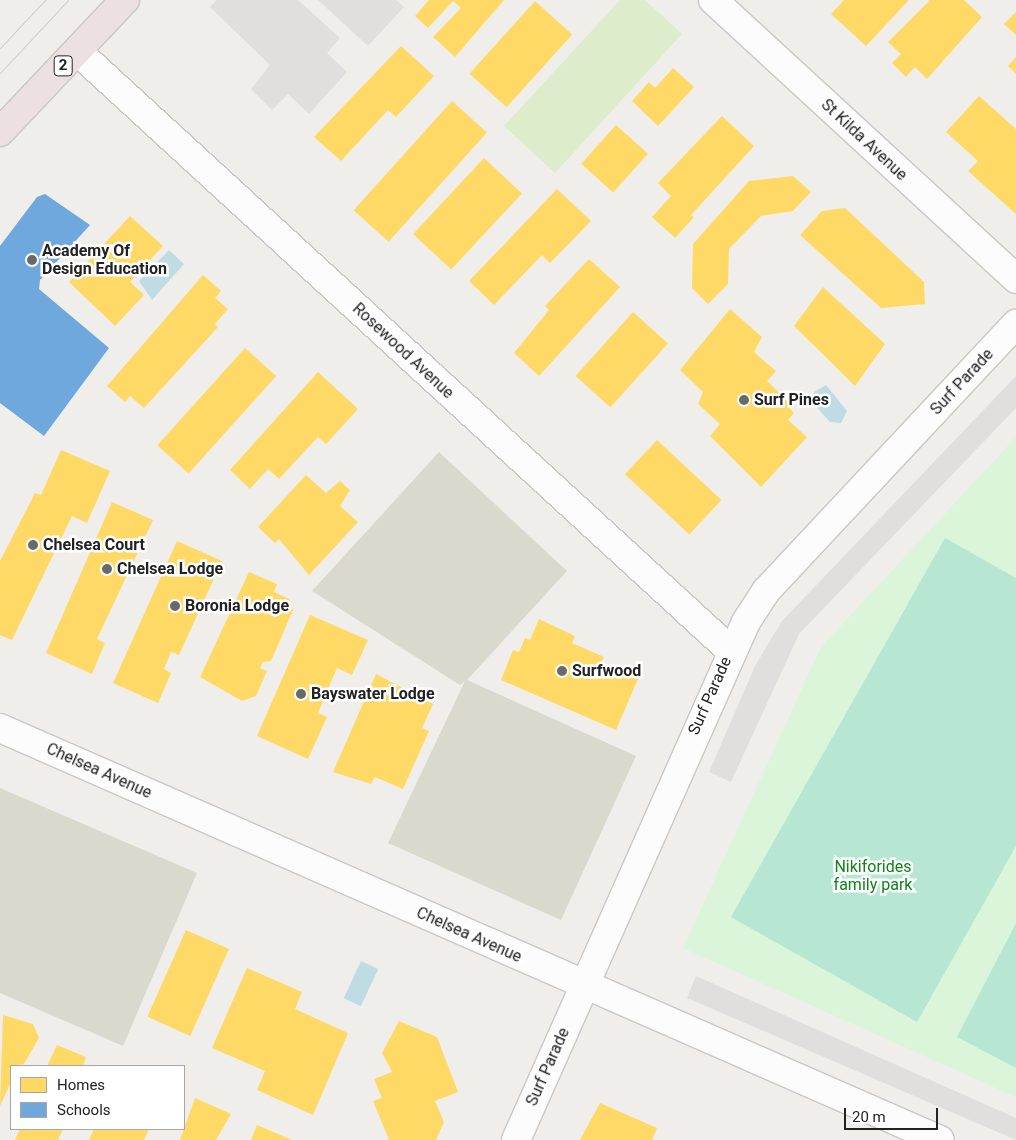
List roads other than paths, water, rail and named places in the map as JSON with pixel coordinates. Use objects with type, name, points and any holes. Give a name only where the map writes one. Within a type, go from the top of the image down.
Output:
[{"type":"highway","name":"2","points":[[0,132],[125,0]]},
{"type":"street","name":"St Kilda Avenue","points":[[713,0],[1016,279]]},
{"type":"street","name":"Rosewood Avenue","points":[[77,51],[730,650]]},
{"type":"street","name":"Surf Parade","points":[[516,1140],[730,650],[766,592],[1016,324]]},
{"type":"street","name":"Chelsea Avenue","points":[[0,728],[584,986],[940,1140]]},
{"type":"water","points":[[169,250],[184,264],[152,300],[139,281]]},
{"type":"water","points":[[826,385],[847,411],[841,423],[830,422],[813,403],[814,392]]},
{"type":"water","points":[[361,961],[378,969],[361,1006],[344,998]]},
{"type":"tram line","points":[[0,48],[45,0]]},
{"type":"tram line","points":[[0,73],[68,0]]},
{"type":"place","name":"Academy Of Design Education","points":[[32,260]]},
{"type":"place","name":"Surf Pines","points":[[744,400]]},
{"type":"place","name":"Chelsea Court","points":[[33,545]]},
{"type":"place","name":"Chelsea Lodge","points":[[107,569]]},
{"type":"place","name":"Boronia Lodge","points":[[175,606]]},
{"type":"place","name":"Surfwood","points":[[562,671]]},
{"type":"place","name":"Bayswater Lodge","points":[[301,694]]},
{"type":"park label","name":"Nikiforides family park","points":[[873,876]]}]
